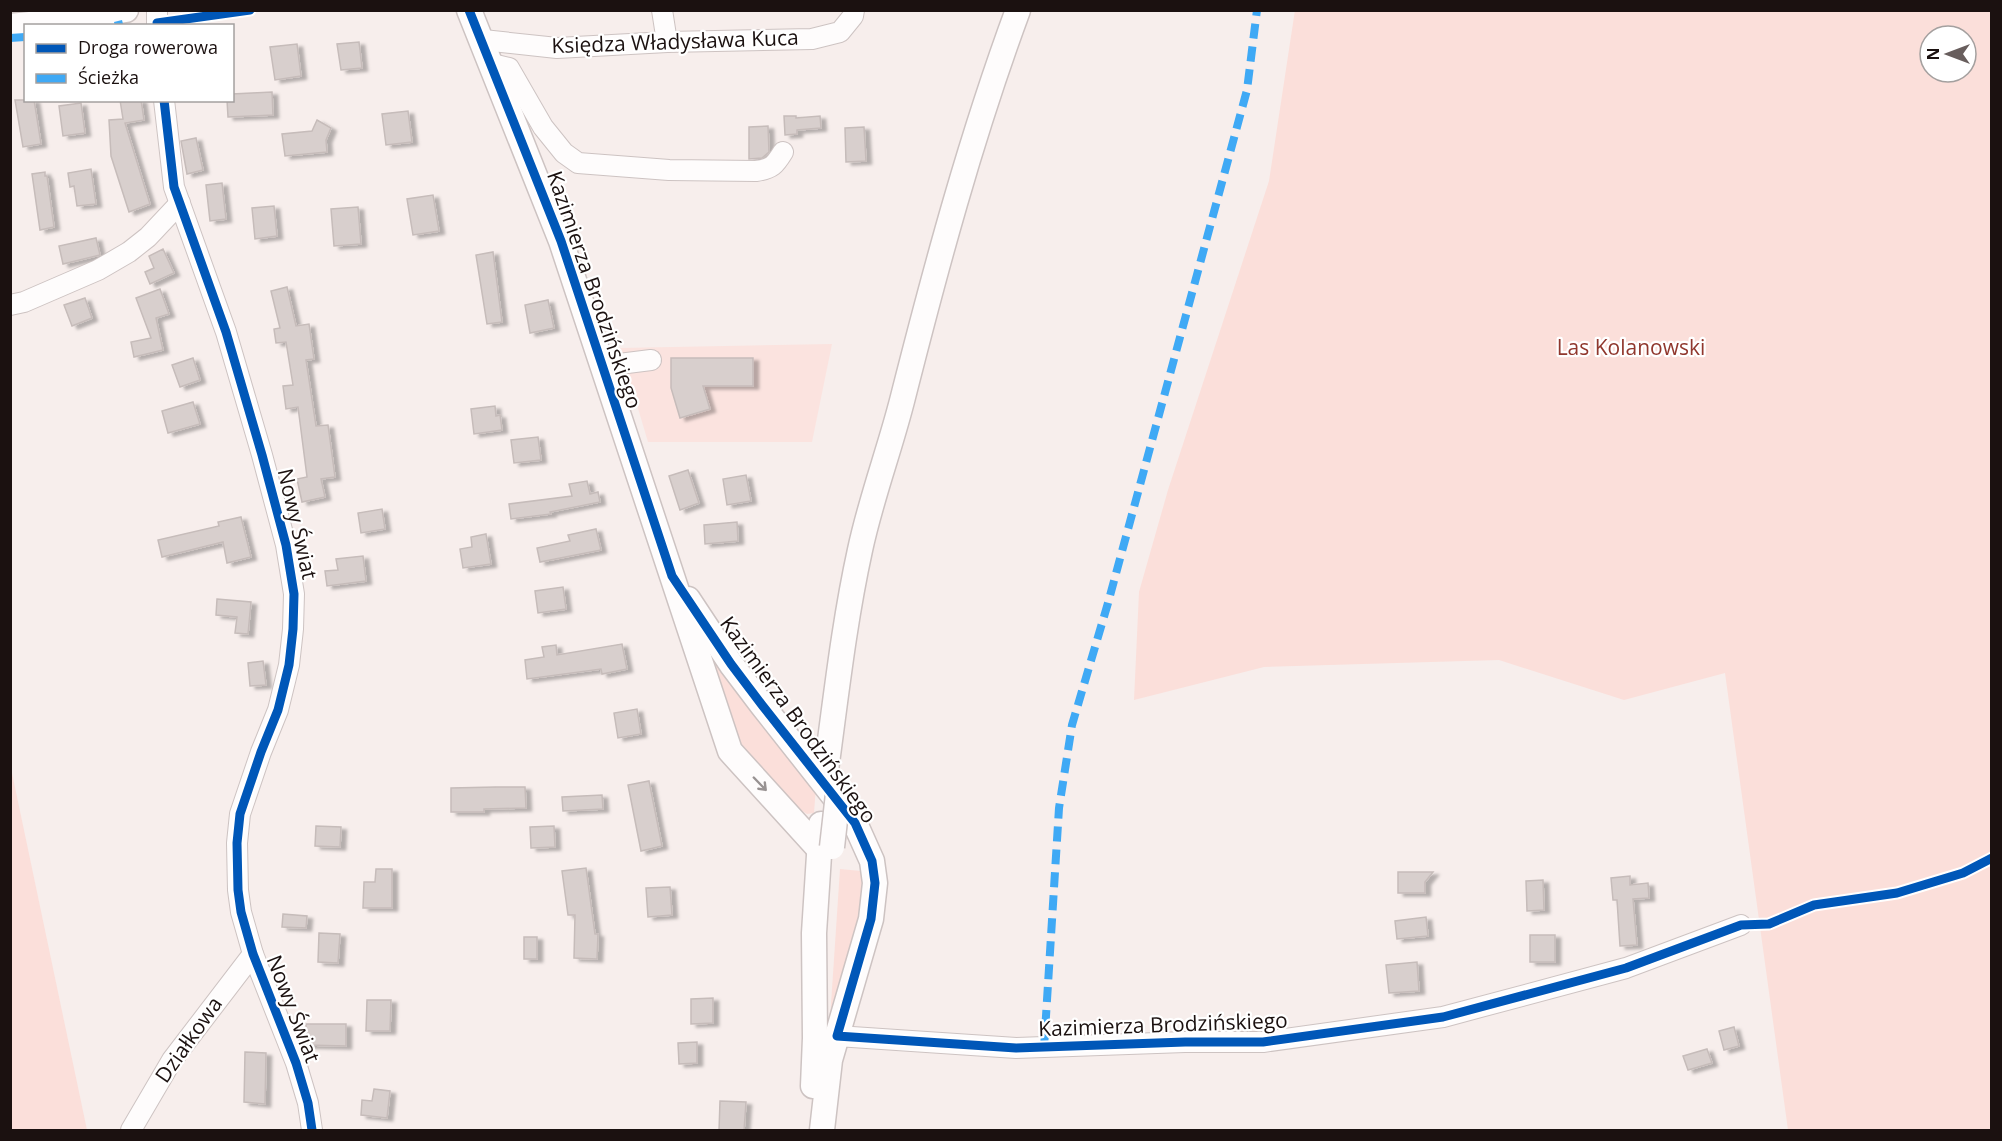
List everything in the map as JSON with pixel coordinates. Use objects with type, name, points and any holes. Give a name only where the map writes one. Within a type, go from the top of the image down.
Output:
[{"type":"main road","points":[[30,24],[126,10]]},
{"type":"main road","name":"Kazimierza Brodzińskiego","points":[[470,10],[561,241],[730,751],[738,763],[826,848]]},
{"type":"main road","points":[[826,848],[821,824],[833,777],[902,400],[961,180],[1018,10]]},
{"type":"main road","name":"Kazimierza Brodzińskiego","points":[[672,576],[750,689],[855,823],[872,861],[875,883],[871,918],[826,1037],[813,1131]]},
{"type":"main road","points":[[822,1131],[830,1060],[826,1037],[826,848],[833,777]]},
{"type":"street","points":[[662,10],[666,42]]},
{"type":"street","name":"Księdza Władysława Kuca","points":[[483,40],[557,48],[666,42],[812,39],[840,32],[853,16],[854,10]]},
{"type":"street","points":[[492,64],[509,68],[543,127],[564,153],[578,163],[669,170],[756,171],[770,170],[783,152]]},
{"type":"street","name":"Nowy Świat","points":[[164,102],[174,187],[226,332],[286,545],[294,594],[289,665],[278,710],[240,814],[238,890],[241,912],[253,954],[296,1063],[308,1103],[312,1131]]},
{"type":"street","points":[[10,305],[24,302],[98,270],[129,252],[148,237],[180,203]]},
{"type":"street","points":[[603,366],[651,360]]},
{"type":"street","name":"Kazimierza Brodzińskiego","points":[[826,1037],[1025,1048],[1185,1042],[1263,1042],[1443,1017],[1626,968],[1741,925]]},
{"type":"street","name":"Działkowa","points":[[131,1131],[172,1060],[253,954]]},
{"type":"shaded area","points":[[832,344],[812,442],[648,442],[620,348]]},
{"type":"green space","name":"Las Kolanowski","points":[[1295,10],[1991,11],[1991,1130],[1788,1130],[1725,673],[1624,700],[1499,660],[1264,667],[1134,700],[1139,592],[1168,490],[1269,181]]},
{"type":"green space","points":[[699,633],[771,736],[816,786],[814,813],[807,814],[793,805],[739,744]]},
{"type":"green space","points":[[10,773],[12,773],[87,1130],[11,1130]]},
{"type":"green space","points":[[840,869],[861,871],[865,892],[862,916],[828,1049]]},
{"type":"building","points":[[359,42],[362,68],[341,70],[337,44]]},
{"type":"building","points":[[297,44],[301,76],[275,80],[270,47]]},
{"type":"building","points":[[272,92],[273,115],[228,117],[227,102],[234,102],[234,94]]},
{"type":"building","points":[[15,100],[34,102],[41,144],[23,147]]},
{"type":"building","points":[[120,102],[141,102],[144,120],[125,123],[150,204],[129,212],[111,156],[109,120],[123,119]]},
{"type":"building","points":[[81,103],[85,133],[63,136],[59,106]]},
{"type":"building","points":[[408,111],[412,142],[386,145],[382,114]]},
{"type":"building","points":[[784,116],[796,116],[796,118],[820,116],[821,128],[797,130],[797,134],[785,135]]},
{"type":"building","points":[[317,120],[331,128],[326,140],[327,152],[285,156],[282,134],[312,131]]},
{"type":"building","points":[[768,126],[769,152],[762,158],[749,159],[749,127]]},
{"type":"building","points":[[864,127],[866,161],[846,162],[845,128]]},
{"type":"building","points":[[196,138],[203,170],[187,174],[181,141]]},
{"type":"building","points":[[91,169],[96,204],[77,206],[74,186],[70,187],[68,173]]},
{"type":"building","points":[[45,172],[54,227],[40,230],[32,174]]},
{"type":"building","points":[[222,183],[226,219],[210,221],[206,185]]},
{"type":"building","points":[[433,195],[439,231],[413,235],[407,199]]},
{"type":"building","points":[[274,206],[277,236],[255,239],[252,208]]},
{"type":"building","points":[[358,207],[361,244],[334,246],[331,209]]},
{"type":"building","points":[[96,238],[100,255],[63,264],[59,246]]},
{"type":"building","points":[[163,249],[174,273],[150,284],[145,272],[154,268],[149,256]]},
{"type":"building","points":[[493,252],[502,322],[487,324],[476,255]]},
{"type":"building","points":[[287,287],[296,326],[309,324],[314,359],[306,360],[316,426],[328,425],[335,477],[321,479],[325,497],[302,502],[297,479],[307,477],[298,407],[286,409],[283,386],[293,385],[286,342],[276,343],[274,329],[280,328],[271,291]]},
{"type":"building","points":[[160,289],[169,314],[156,318],[163,350],[134,357],[131,342],[151,338],[136,298]]},
{"type":"building","points":[[85,298],[92,318],[72,326],[64,305]]},
{"type":"building","points":[[548,300],[554,328],[530,333],[525,305]]},
{"type":"building","points":[[193,358],[200,380],[180,387],[172,365]]},
{"type":"building","points":[[671,358],[753,358],[753,386],[703,386],[710,409],[680,418],[671,388]]},
{"type":"building","points":[[193,402],[200,424],[168,433],[162,411]]},
{"type":"building","points":[[495,406],[496,416],[500,415],[502,430],[474,434],[471,409]]},
{"type":"building","points":[[538,437],[541,460],[514,463],[511,440]]},
{"type":"building","points":[[688,470],[699,503],[680,510],[669,476]]},
{"type":"building","points":[[746,475],[751,501],[727,505],[723,479]]},
{"type":"building","points":[[587,481],[590,494],[598,492],[600,502],[550,512],[551,514],[511,519],[509,504],[572,496],[569,484]]},
{"type":"building","points":[[382,509],[385,529],[361,533],[358,513]]},
{"type":"building","points":[[241,517],[251,557],[227,563],[223,542],[162,557],[158,540],[219,526],[218,522]]},
{"type":"building","points":[[737,522],[738,541],[705,544],[704,525]]},
{"type":"building","points":[[596,529],[601,550],[540,562],[537,548],[570,541],[568,535]]},
{"type":"building","points":[[486,534],[491,564],[463,568],[460,549],[472,547],[471,537]]},
{"type":"building","points":[[363,556],[366,581],[327,586],[325,571],[338,570],[336,559]]},
{"type":"building","points":[[563,587],[566,609],[538,613],[535,591]]},
{"type":"building","points":[[217,599],[251,602],[248,634],[235,633],[237,617],[216,615]]},
{"type":"building","points":[[622,644],[627,669],[602,674],[601,669],[527,679],[525,660],[544,657],[542,647],[556,645],[557,655]]},
{"type":"building","points":[[263,661],[266,685],[250,686],[248,663]]},
{"type":"building","points":[[637,709],[641,734],[618,738],[614,713]]},
{"type":"building","points":[[649,781],[662,846],[641,851],[628,785]]},
{"type":"building","points":[[525,787],[526,808],[451,812],[451,788]]},
{"type":"building","points":[[602,795],[603,809],[563,811],[562,797]]},
{"type":"building","points":[[316,826],[341,827],[340,847],[315,846]]},
{"type":"building","points":[[554,826],[555,847],[531,848],[530,827]]},
{"type":"building","points":[[586,868],[595,934],[598,934],[597,959],[574,958],[575,915],[568,915],[562,871]]},
{"type":"building","points":[[376,869],[392,869],[392,908],[363,908],[364,882],[375,882]]},
{"type":"building","points":[[1398,872],[1433,872],[1425,882],[1425,893],[1398,893]]},
{"type":"building","points":[[1630,876],[1630,885],[1648,883],[1649,898],[1633,899],[1637,945],[1620,946],[1617,900],[1613,900],[1611,878]]},
{"type":"building","points":[[1543,880],[1544,910],[1527,911],[1526,881]]},
{"type":"building","points":[[670,887],[672,915],[648,917],[646,888]]},
{"type":"building","points":[[283,914],[307,916],[306,928],[282,927]]},
{"type":"building","points":[[1426,917],[1428,936],[1397,939],[1395,921]]},
{"type":"building","points":[[319,933],[340,934],[338,963],[318,962]]},
{"type":"building","points":[[1530,935],[1555,935],[1555,962],[1530,962]]},
{"type":"building","points":[[524,937],[537,937],[537,959],[524,959]]},
{"type":"building","points":[[1417,962],[1419,991],[1389,993],[1386,965]]},
{"type":"building","points":[[713,998],[713,1023],[691,1024],[691,999]]},
{"type":"building","points":[[367,1000],[391,1000],[390,1031],[366,1031]]},
{"type":"building","points":[[306,1024],[346,1024],[346,1046],[306,1045]]},
{"type":"building","points":[[1734,1027],[1739,1046],[1724,1050],[1719,1031]]},
{"type":"building","points":[[697,1042],[697,1063],[679,1064],[678,1043]]},
{"type":"building","points":[[1707,1049],[1712,1063],[1688,1070],[1683,1056]]},
{"type":"building","points":[[245,1052],[266,1053],[265,1104],[244,1102]]},
{"type":"building","points":[[374,1089],[390,1091],[387,1118],[361,1115],[362,1100],[372,1101]]},
{"type":"building","points":[[720,1101],[746,1102],[744,1131],[719,1131]]},
{"type":"marked path","points":[[1044,1048],[1059,808],[1072,725],[1108,603],[1247,90],[1257,10]]},
{"type":"marked path","points":[[10,38],[24,37]]},
{"type":"cycle path","points":[[157,23],[250,10]]},
{"type":"cycle path","points":[[469,10],[561,241],[672,576],[731,664],[855,823],[872,861],[875,883],[871,919],[837,1036],[1016,1048],[1185,1042],[1263,1042],[1443,1017],[1626,968],[1741,925],[1769,924],[1814,905],[1897,893],[1963,873],[1992,858]]},
{"type":"cycle path","points":[[164,102],[174,187],[226,332],[286,545],[294,594],[289,665],[278,710],[240,814],[237,843],[238,890],[241,912],[253,954],[296,1063],[308,1103],[312,1130]]}]
